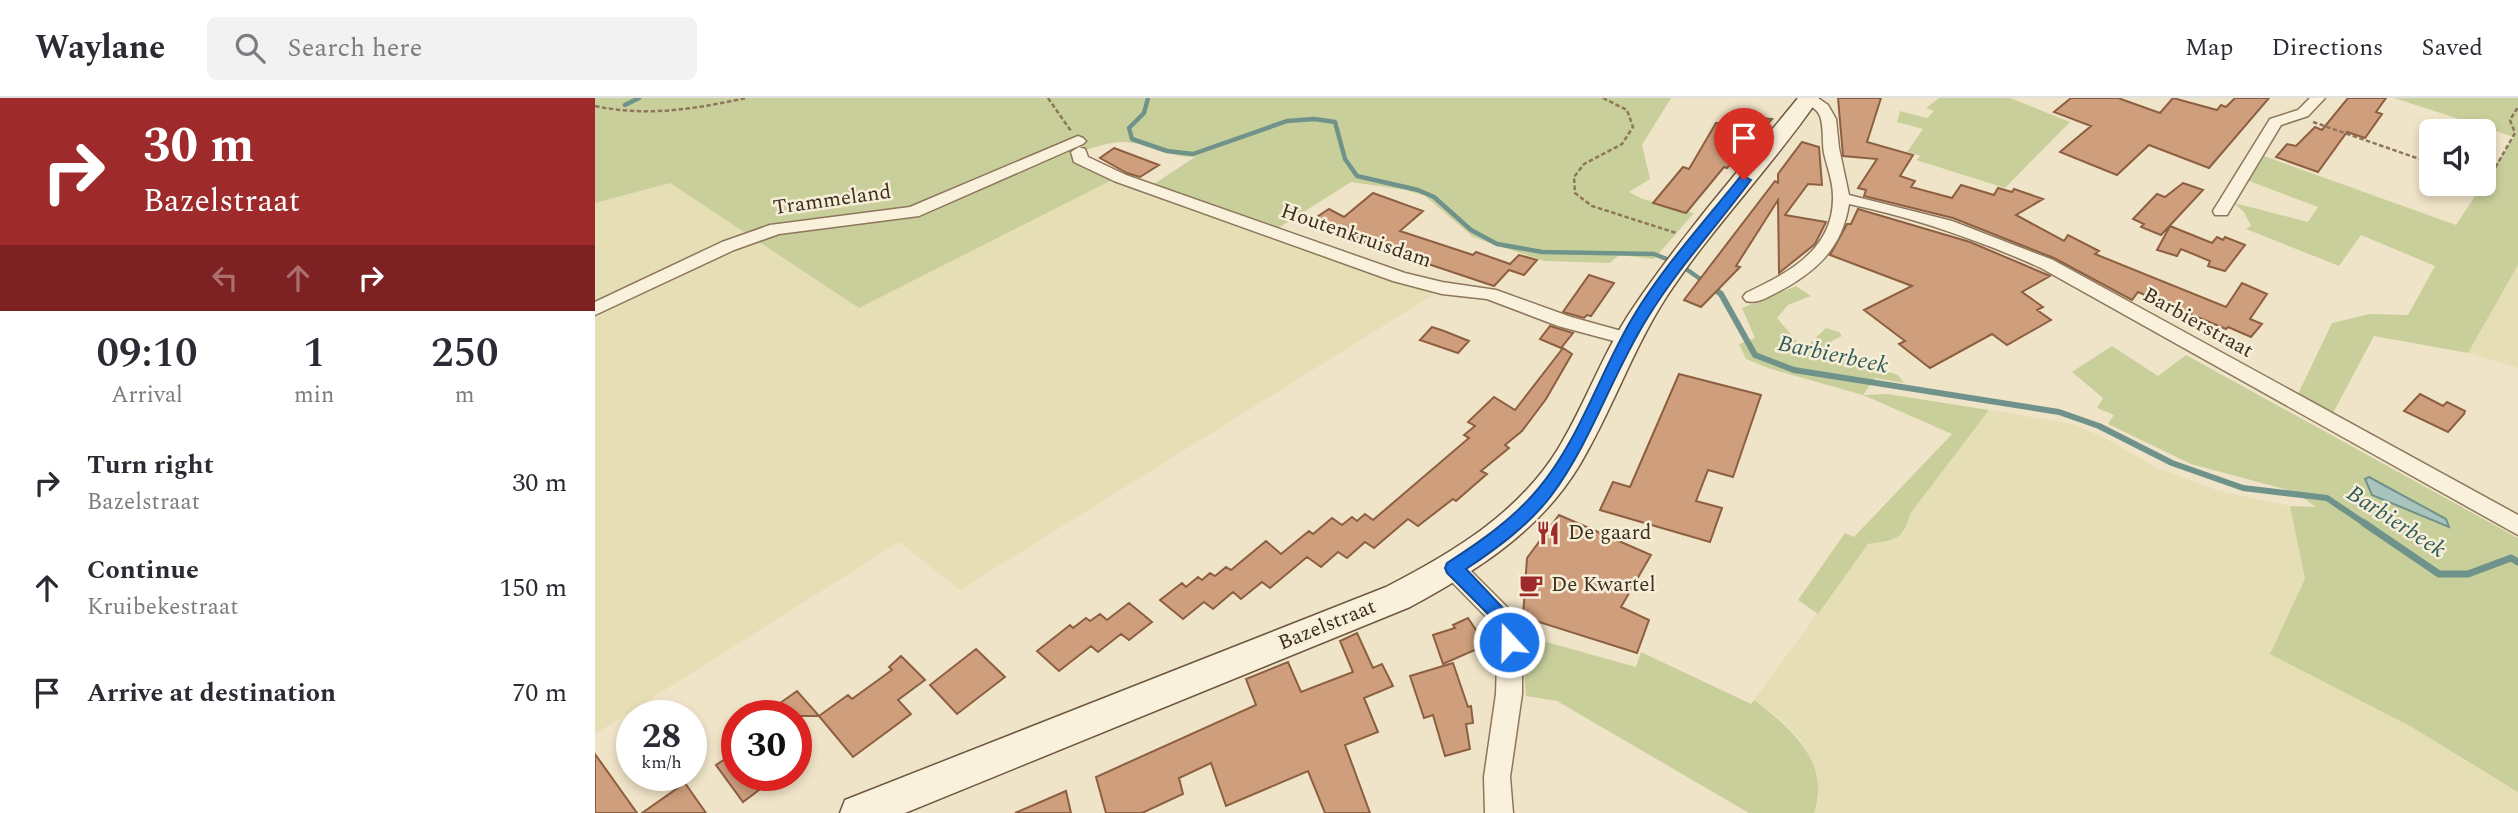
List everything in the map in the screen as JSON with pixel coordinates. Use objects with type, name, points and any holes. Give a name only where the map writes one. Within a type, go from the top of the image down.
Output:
[{"type":"main road","name":"Bazelstraat","points":[[859,813],[1398,597],[1454,568],[1494,541],[1543,494],[1568,458],[1640,317],[1691,247],[1809,98]]},
{"type":"street","points":[[1752,297],[1802,273],[1826,247],[1836,223],[1841,198],[1830,143],[1829,118],[1823,106],[1809,98]]},
{"type":"street","points":[[2221,211],[2276,122],[2303,113],[2318,98]]},
{"type":"street","name":"Trammeland","points":[[595,309],[728,246],[776,229],[913,212],[1078,147]]},
{"type":"street","name":"Houtenkruisdam","points":[[1078,147],[1080,159],[1121,178],[1399,277],[1442,288],[1490,294],[1565,322],[1629,339]]},
{"type":"street","name":"Barbierstraat","points":[[1841,198],[1885,206],[1966,229],[2047,264],[2518,526]]},
{"type":"street","points":[[1454,568],[1510,625],[1509,694],[1497,777],[1499,813]]},
{"type":"path","points":[[595,106],[631,114],[651,114],[745,98]]},
{"type":"path","points":[[1048,98],[1078,147]]},
{"type":"path","points":[[1603,98],[1627,110],[1633,127],[1622,144],[1584,164],[1574,177],[1575,193],[1592,206],[1691,247]]},
{"type":"path","points":[[2496,166],[2515,133],[2510,120],[2518,107]]},
{"type":"path","points":[[2295,116],[2419,159]]},
{"type":"shaded area","points":[[1118,177],[1439,291],[960,590],[899,542],[649,700],[616,700],[616,721],[595,734],[595,203],[670,183],[859,308]]},
{"type":"shaded area","points":[[2518,265],[2518,368],[2468,353]]},
{"type":"shaded area","points":[[1989,410],[2072,424],[2103,437],[2157,468],[2219,491],[2290,506],[2305,579],[2410,726],[2518,792],[2518,813],[1814,813],[1819,796],[1813,764],[1801,740],[1780,719],[1754,700],[1868,544],[1894,540],[1905,531],[1910,514]]},
{"type":"green space","points":[[595,98],[1671,98],[1642,145],[1650,179],[1629,192],[1643,199],[1694,213],[1654,259],[1619,255],[1610,263],[1544,261],[1473,237],[1425,196],[1406,190],[1351,182],[1272,232],[1148,188],[1195,157],[1177,155],[1141,144],[1118,142],[1079,152],[1118,177],[859,308],[670,183],[595,203]]},
{"type":"green space","points":[[1939,98],[2010,98],[2070,122],[2005,188],[1916,160],[1921,156],[1907,152],[1923,129],[1897,122],[1900,111],[1927,118],[1934,111],[1926,108]]},
{"type":"green space","points":[[2394,98],[2518,98],[2518,265],[2468,353],[2374,336],[2332,415],[2297,396],[2332,323],[2370,314],[2408,315],[2435,266],[2361,235],[2339,266],[2246,229],[2251,226],[2244,212],[2234,203],[2308,222],[2318,207],[2249,181],[2264,156],[2456,225],[2475,196],[2496,196],[2496,164],[2514,137],[2496,131],[2496,119],[2459,119]]},
{"type":"green space","points":[[1796,286],[1811,296],[1788,305],[1777,318],[1802,347],[1826,328],[1839,332],[1842,336],[1832,341],[1829,349],[1838,356],[1898,375],[1904,383],[1875,378],[1863,395],[1771,369],[1746,359],[1739,344],[1755,338],[1742,308]]},
{"type":"green space","points":[[2112,346],[2158,376],[2186,355],[2518,538],[2518,792],[2410,726],[2270,654],[2305,579],[2290,506],[2316,507],[2295,492],[2191,464],[2108,424],[2114,415],[2097,408],[2103,398],[2072,372]]},
{"type":"green space","points":[[1887,394],[1989,410],[1910,514],[1901,534],[1891,540],[1868,544],[1818,614],[1798,600],[1845,533],[1854,537],[1952,434],[1863,395]]},
{"type":"green space","points":[[1521,635],[1636,667],[1641,652],[1751,704],[1754,700],[1794,735],[1812,762],[1818,795],[1814,813],[1749,813],[1557,701],[1526,696]]},
{"type":"water","points":[[2369,477],[2446,519],[2449,527],[2372,495],[2365,479]]},
{"type":"building","points":[[1838,98],[1881,98],[1867,142],[1913,155],[1900,176],[1915,181],[1911,187],[1952,198],[1961,185],[1994,195],[1998,188],[2012,192],[2014,189],[2043,199],[2016,215],[2064,241],[2068,235],[2099,251],[2095,254],[2226,307],[2242,283],[2267,294],[2250,319],[2262,324],[2251,337],[2138,292],[2132,300],[2054,258],[1953,218],[1864,196],[1866,190],[1858,188],[1877,159],[1843,156]]},
{"type":"building","points":[[2071,98],[2118,98],[2160,113],[2173,98],[2217,110],[2221,105],[2226,107],[2235,98],[2269,98],[2209,168],[2149,145],[2117,175],[2060,152],[2091,126],[2054,112]]},
{"type":"building","points":[[2348,98],[2386,98],[2376,112],[2382,114],[2365,138],[2347,132],[2318,172],[2276,157],[2287,144],[2296,146],[2315,127],[2322,130]]},
{"type":"building","points":[[1729,115],[1772,119],[1727,168],[1724,167],[1686,213],[1653,203],[1683,167],[1689,169],[1716,123],[1728,123]]},
{"type":"building","points":[[1802,142],[1819,147],[1822,185],[1808,184],[1785,215],[1826,222],[1815,244],[1779,273],[1778,200],[1736,266],[1740,267],[1701,307],[1684,300],[1775,181],[1778,183],[1778,174]]},
{"type":"building","points":[[1114,148],[1159,165],[1140,177],[1127,173],[1100,158]]},
{"type":"building","points":[[2183,183],[2203,190],[2161,235],[2141,227],[2144,224],[2133,219],[2157,194],[2165,197]]},
{"type":"building","points":[[1373,193],[1423,211],[1400,231],[1510,264],[1519,255],[1537,260],[1524,275],[1509,270],[1494,286],[1419,261],[1418,256],[1382,244],[1378,247],[1308,223],[1329,209],[1344,217]]},
{"type":"building","points":[[1858,209],[1970,242],[2050,276],[2022,292],[2043,307],[2037,310],[2051,320],[2007,345],[1992,334],[1930,368],[1899,344],[1905,341],[1864,310],[1912,286],[1830,255]]},
{"type":"building","points":[[2170,226],[2212,243],[2217,237],[2223,240],[2225,237],[2245,245],[2225,271],[2208,266],[2210,261],[2181,249],[2177,256],[2157,250]]},
{"type":"building","points":[[1589,275],[1614,283],[1591,316],[1584,318],[1563,312]]},
{"type":"building","points":[[1550,326],[1573,333],[1561,348],[1540,339]]},
{"type":"building","points":[[1432,327],[1469,341],[1458,353],[1420,340]]},
{"type":"building","points":[[1563,348],[1572,354],[1546,399],[1522,431],[1505,445],[1509,448],[1481,471],[1487,474],[1456,501],[1453,499],[1418,526],[1408,519],[1374,548],[1365,542],[1347,558],[1338,552],[1321,567],[1307,557],[1270,588],[1262,582],[1241,599],[1233,592],[1213,609],[1204,602],[1183,619],[1160,600],[1182,583],[1186,587],[1198,577],[1202,580],[1210,573],[1215,576],[1226,567],[1231,570],[1266,541],[1281,554],[1309,531],[1313,534],[1332,518],[1342,525],[1352,517],[1357,521],[1365,514],[1373,520],[1469,438],[1464,435],[1475,426],[1468,422],[1494,397],[1515,410]]},
{"type":"building","points":[[1679,374],[1761,395],[1733,477],[1708,470],[1696,501],[1722,508],[1710,542],[1600,510],[1613,482],[1630,487]]},
{"type":"building","points":[[2420,394],[2443,406],[2447,402],[2465,411],[2464,414],[2448,432],[2404,411]]},
{"type":"building","points":[[1559,515],[1651,555],[1621,607],[1649,620],[1637,653],[1523,617],[1527,558]]},
{"type":"building","points":[[1129,603],[1152,622],[1129,640],[1121,634],[1098,652],[1091,646],[1059,671],[1037,651],[1070,625],[1073,628],[1086,618],[1090,621],[1100,614],[1107,620]]},
{"type":"building","points":[[1468,618],[1486,645],[1443,664],[1433,635],[1455,628],[1453,625]]},
{"type":"building","points":[[1357,633],[1373,668],[1382,664],[1393,686],[1364,698],[1378,732],[1345,745],[1370,813],[1325,813],[1308,771],[1226,806],[1211,763],[1179,778],[1183,794],[1142,813],[1106,813],[1096,777],[1256,705],[1246,679],[1288,662],[1301,692],[1353,672],[1340,641]]},
{"type":"building","points":[[976,649],[1005,677],[957,714],[930,685]]},
{"type":"building","points":[[901,656],[925,680],[898,700],[911,714],[853,757],[819,716],[848,695],[852,699],[892,670],[889,667]]},
{"type":"building","points":[[1453,663],[1468,707],[1471,706],[1473,723],[1466,724],[1470,749],[1445,756],[1433,715],[1424,718],[1410,676]]},
{"type":"building","points":[[797,691],[805,700],[784,700]]},
{"type":"building","points":[[595,754],[616,784],[616,791],[621,791],[637,813],[595,813]]},
{"type":"building","points":[[674,791],[691,791],[706,813],[642,813]]},
{"type":"building","points":[[735,791],[758,791],[743,802]]},
{"type":"building","points":[[1066,791],[1071,813],[1015,813]]},
{"type":"waterway","points":[[625,105],[639,98]]},
{"type":"waterway","name":"Barbierbeek","points":[[1148,98],[1144,113],[1129,128],[1132,139],[1167,151],[1193,154],[1287,121],[1314,119],[1335,122],[1345,159],[1357,176],[1418,190],[1434,197],[1471,230],[1497,244],[1542,252],[1654,254],[1679,264],[1716,290]]},
{"type":"waterway","name":"Barbierbeek","points":[[1713,288],[1721,294],[1755,355],[1794,370],[2059,412],[2099,426],[2172,463],[2243,488],[2327,498],[2367,525]]},
{"type":"waterway","name":"Barbierbeek","points":[[2364,523],[2439,574],[2468,574],[2511,558],[2518,562]]},
{"type":"place","name":"De gaard","points":[[1548,533]]},
{"type":"place","name":"De Kwartel","points":[[1531,585]]},
{"type":"route","points":[[1509,642],[1510,625],[1454,568],[1494,541],[1543,494],[1568,458],[1640,317],[1685,253],[1744,180]]}]
